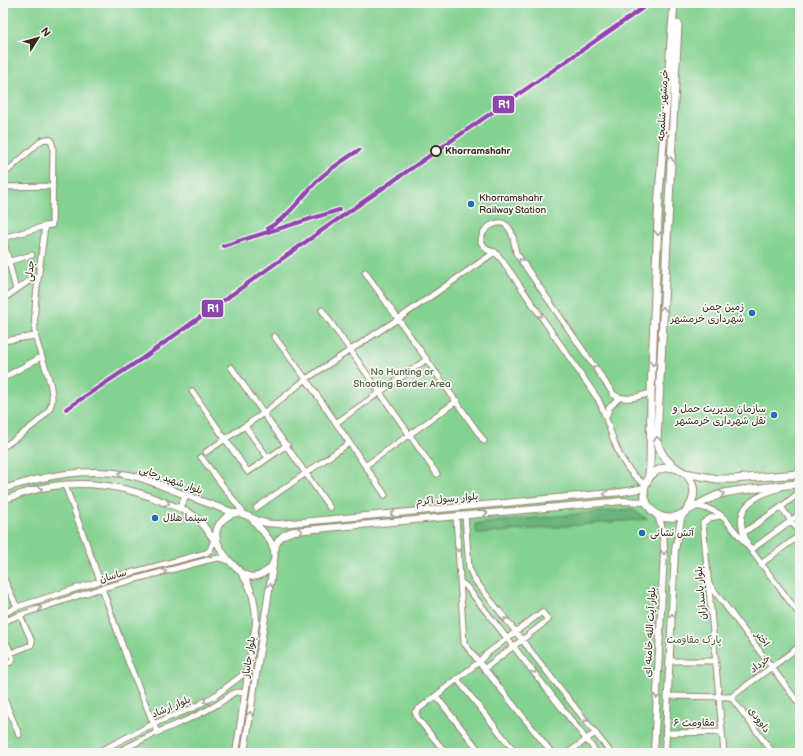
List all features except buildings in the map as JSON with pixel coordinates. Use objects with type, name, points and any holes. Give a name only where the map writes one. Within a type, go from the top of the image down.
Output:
[{"type":"highway","points":[[674,3],[676,12]]},
{"type":"highway","points":[[676,12],[678,3]]},
{"type":"highway","name":"خرمشهر - شلمچه","points":[[646,484],[650,466],[651,393],[659,194],[676,12]]},
{"type":"highway","name":"خرمشهر - شلمچه","points":[[676,12],[657,439],[658,445],[671,465],[681,471]]},
{"type":"highway","points":[[800,474],[717,479],[664,468],[652,474],[646,484],[646,502],[657,514],[668,518],[673,518],[724,493],[800,484]]},
{"type":"highway","points":[[681,471],[693,484],[694,491],[694,498],[686,512]]},
{"type":"main road","name":"بلوار شهید رجایی","points":[[3,489],[51,475],[81,472],[103,472],[129,475],[236,513]]},
{"type":"main road","name":"بلوار رسول اکرم","points":[[252,518],[262,522],[280,524],[622,492],[646,484]]},
{"type":"main road","points":[[3,500],[53,486],[101,485],[124,488],[146,494],[180,509],[198,519],[220,548],[230,561],[241,573],[246,576],[258,576],[269,569],[273,563],[273,546],[252,518],[245,515],[236,513],[224,519],[217,529],[216,536],[220,548]]},
{"type":"main road","points":[[180,509],[186,495]]},
{"type":"main road","name":"بلوار رسول اکرم","points":[[274,553],[279,538],[285,533],[294,531],[623,501],[646,502]]},
{"type":"main road","points":[[444,509],[445,517]]},
{"type":"main road","name":"بلوار آیت الله خامنه ای","points":[[665,753],[675,550],[681,519],[686,512]]},
{"type":"main road","name":"بلوار آیت الله خامنه ای","points":[[654,753],[664,551],[664,534],[661,521],[657,514]]},
{"type":"main road","name":"بلوار جانباز","points":[[244,753],[273,563]]},
{"type":"main road","name":"بلوار جانباز","points":[[236,753],[256,623],[255,605],[250,588],[241,573]]},
{"type":"street","name":"جدلی","points":[[3,174],[42,140],[47,138],[51,140],[53,147],[52,226],[46,226],[34,317],[35,336],[50,383],[53,398],[49,409],[40,419],[3,447]]},
{"type":"street","points":[[3,187],[53,186]]},
{"type":"street","points":[[646,484],[632,475],[627,469],[614,444],[598,399],[502,260],[495,252],[487,250],[481,242],[484,232],[496,223],[502,222],[507,224],[512,232],[516,253],[614,395],[619,398],[630,399],[651,393]]},
{"type":"street","points":[[16,290],[3,238],[46,226]]},
{"type":"street","points":[[206,452],[264,413],[306,379],[398,319],[495,252]]},
{"type":"street","points":[[3,263],[32,255]]},
{"type":"street","points":[[365,272],[457,400],[484,441]]},
{"type":"street","points":[[3,299],[32,279],[38,278]]},
{"type":"street","points":[[322,310],[437,474]]},
{"type":"street","points":[[3,341],[35,336]]},
{"type":"street","points":[[274,336],[306,379],[385,495]]},
{"type":"street","points":[[3,378],[41,357]]},
{"type":"street","points":[[336,423],[427,359]]},
{"type":"street","points":[[231,367],[330,508]]},
{"type":"street","points":[[192,391],[248,472],[287,445]]},
{"type":"street","points":[[606,418],[609,408],[619,398]]},
{"type":"street","points":[[365,466],[457,400]]},
{"type":"street","points":[[245,426],[268,458]]},
{"type":"street","points":[[256,508],[307,474],[349,443]]},
{"type":"street","points":[[201,457],[245,515]]},
{"type":"street","points":[[65,485],[100,581]]},
{"type":"street","points":[[751,550],[743,533],[741,521],[742,513],[745,507],[763,493],[791,485]]},
{"type":"street","points":[[743,533],[800,492]]},
{"type":"street","points":[[695,506],[705,508],[720,516],[751,550],[800,615]]},
{"type":"street","points":[[761,564],[800,534],[781,507]]},
{"type":"street","points":[[751,550],[800,514]]},
{"type":"street","points":[[466,515],[469,568],[474,579],[611,753]]},
{"type":"street","points":[[456,516],[464,643],[552,753]]},
{"type":"street","name":"بلوار پاسداران","points":[[720,516],[710,518],[703,523],[724,753]]},
{"type":"street","points":[[457,534],[467,534]]},
{"type":"street","name":"ساسان","points":[[3,614],[17,607],[100,581],[206,553],[210,550],[214,540]]},
{"type":"street","name":"ساسان","points":[[3,622],[20,614],[102,588],[208,560],[219,558],[230,561]]},
{"type":"street","points":[[3,577],[17,607]]},
{"type":"street","points":[[466,586],[474,579]]},
{"type":"street","points":[[460,582],[466,586],[598,753]]},
{"type":"street","name":"اختر","points":[[709,584],[800,705]]},
{"type":"street","points":[[102,588],[128,661],[157,732]]},
{"type":"street","points":[[446,753],[418,719],[415,712],[457,680],[484,656],[542,612],[548,620],[484,669]]},
{"type":"street","points":[[11,653],[32,642],[20,614]]},
{"type":"street","points":[[3,644],[7,644],[11,653],[12,661],[3,665]]},
{"type":"street","name":"خرداد","points":[[731,698],[800,646]]},
{"type":"street","points":[[669,661],[716,661]]},
{"type":"street","name":"بلوار ارشاد","points":[[96,753],[153,724],[193,708],[216,695],[249,670]]},
{"type":"street","points":[[457,680],[516,753]]},
{"type":"street","points":[[552,695],[560,689]]},
{"type":"street","name":"بلوار ارشاد","points":[[115,753],[157,732],[197,716],[221,703],[236,692],[240,691],[245,694]]},
{"type":"street","points":[[3,696],[19,735]]},
{"type":"street","points":[[436,696],[481,753]]},
{"type":"street","points":[[667,696],[731,698]]},
{"type":"street","name":"داوودی","points":[[731,698],[773,753]]},
{"type":"street","name":"مقاومت ۶","points":[[666,733],[722,732]]},
{"type":"street","points":[[568,753],[595,733]]},
{"type":"green space","name":"No Hunting or Shooting Border Area","points":[[3,3],[800,3],[800,753],[3,753]]},
{"type":"green space","points":[[631,509],[647,519],[477,534],[475,524]]},
{"type":"transit line","name":"R1","points":[[66,409],[143,358],[321,231],[650,3]]},
{"type":"transit line","name":"R1","points":[[268,228],[289,212],[319,179],[359,150]]},
{"type":"transit line","name":"R1","points":[[223,246],[339,210]]},
{"type":"place","name":"Khorramshahr","points":[[436,151]]},
{"type":"place","name":"Khorramshahr Railway Station","points":[[471,204]]},
{"type":"place","name":"زمین چمن شهرداری خرمشهر","points":[[752,313]]},
{"type":"place","name":"سازمان مدیریت حمل و نقل شهرداری خرمشهر","points":[[774,415]]},
{"type":"place","name":"سینما هلال","points":[[155,518]]},
{"type":"place","name":"آتش نشانی","points":[[642,533]]},
{"type":"park label","name":"پارک مقاومت","points":[[694,640]]}]
